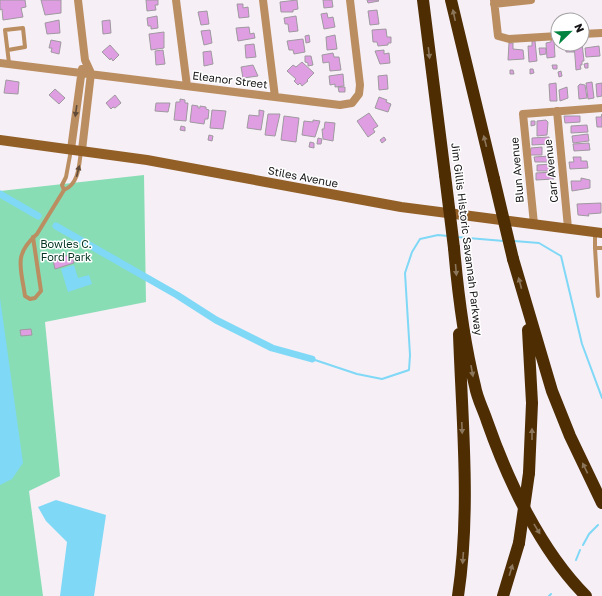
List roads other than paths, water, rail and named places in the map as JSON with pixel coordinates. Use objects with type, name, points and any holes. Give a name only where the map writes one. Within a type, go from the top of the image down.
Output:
[{"type":"highway","name":"Jim Gillis Historic Savannah Parkway","points":[[424,0],[458,291],[475,387],[496,446],[522,505],[557,562],[586,596]]},
{"type":"highway","points":[[451,0],[513,259],[526,307],[552,391],[570,436],[602,503]]},
{"type":"highway","points":[[458,291],[465,514],[463,561],[458,596]]},
{"type":"highway","points":[[502,596],[519,543],[529,473],[532,403],[526,307]]},
{"type":"street","points":[[78,0],[85,60],[91,73],[82,150]]},
{"type":"street","points":[[176,0],[187,86]]},
{"type":"street","points":[[263,0],[275,97]]},
{"type":"street","name":"Eleanor Street","points":[[4,63],[340,106],[352,103],[359,94],[360,84],[350,0]]},
{"type":"street","points":[[531,0],[494,2],[498,36],[509,39],[550,36]]},
{"type":"street","points":[[590,34],[602,33]]},
{"type":"street","points":[[71,149],[81,72],[85,60]]},
{"type":"street","points":[[557,111],[602,108]]},
{"type":"street","name":"Blun Avenue","points":[[534,224],[523,114],[557,111]]},
{"type":"street","name":"Carr Avenue","points":[[557,111],[568,228]]},
{"type":"street","name":"Stiles Avenue","points":[[0,140],[147,160],[401,207],[599,232]]},
{"type":"lane","points":[[4,63],[8,50],[5,30],[23,28],[25,47],[8,50]]},
{"type":"lane","points":[[64,190],[62,185],[70,163],[71,149]]},
{"type":"lane","points":[[33,237],[41,291],[35,298],[30,299],[26,296],[20,263],[21,253],[26,244],[33,237],[37,234],[64,190],[74,182],[78,174],[82,150]]},
{"type":"lane","points":[[598,296],[595,248],[599,232]]},
{"type":"lane","points":[[595,248],[602,248]]},
{"type":"water","points":[[74,265],[78,278],[89,275],[92,284],[68,292],[61,269]]},
{"type":"water","points":[[0,298],[23,463],[12,479],[0,485]]},
{"type":"water","points":[[56,500],[106,515],[94,596],[60,596],[67,542],[46,521],[38,507]]},
{"type":"waterway","points":[[0,194],[38,216]]},
{"type":"waterway","points":[[56,226],[177,295],[216,320],[272,348],[312,359]]},
{"type":"waterway","points":[[312,359],[357,374],[382,379],[409,370],[410,355],[405,273],[412,252],[420,239],[438,235],[448,236]]},
{"type":"waterway","points":[[456,237],[504,241]]},
{"type":"waterway","points":[[514,241],[539,243],[561,256],[582,344],[602,398]]},
{"type":"waterway","points":[[583,545],[589,534],[598,525]]},
{"type":"waterway","points":[[576,560],[580,550]]},
{"type":"park label","name":"Bowles C. Ford Park","points":[[66,250]]}]
